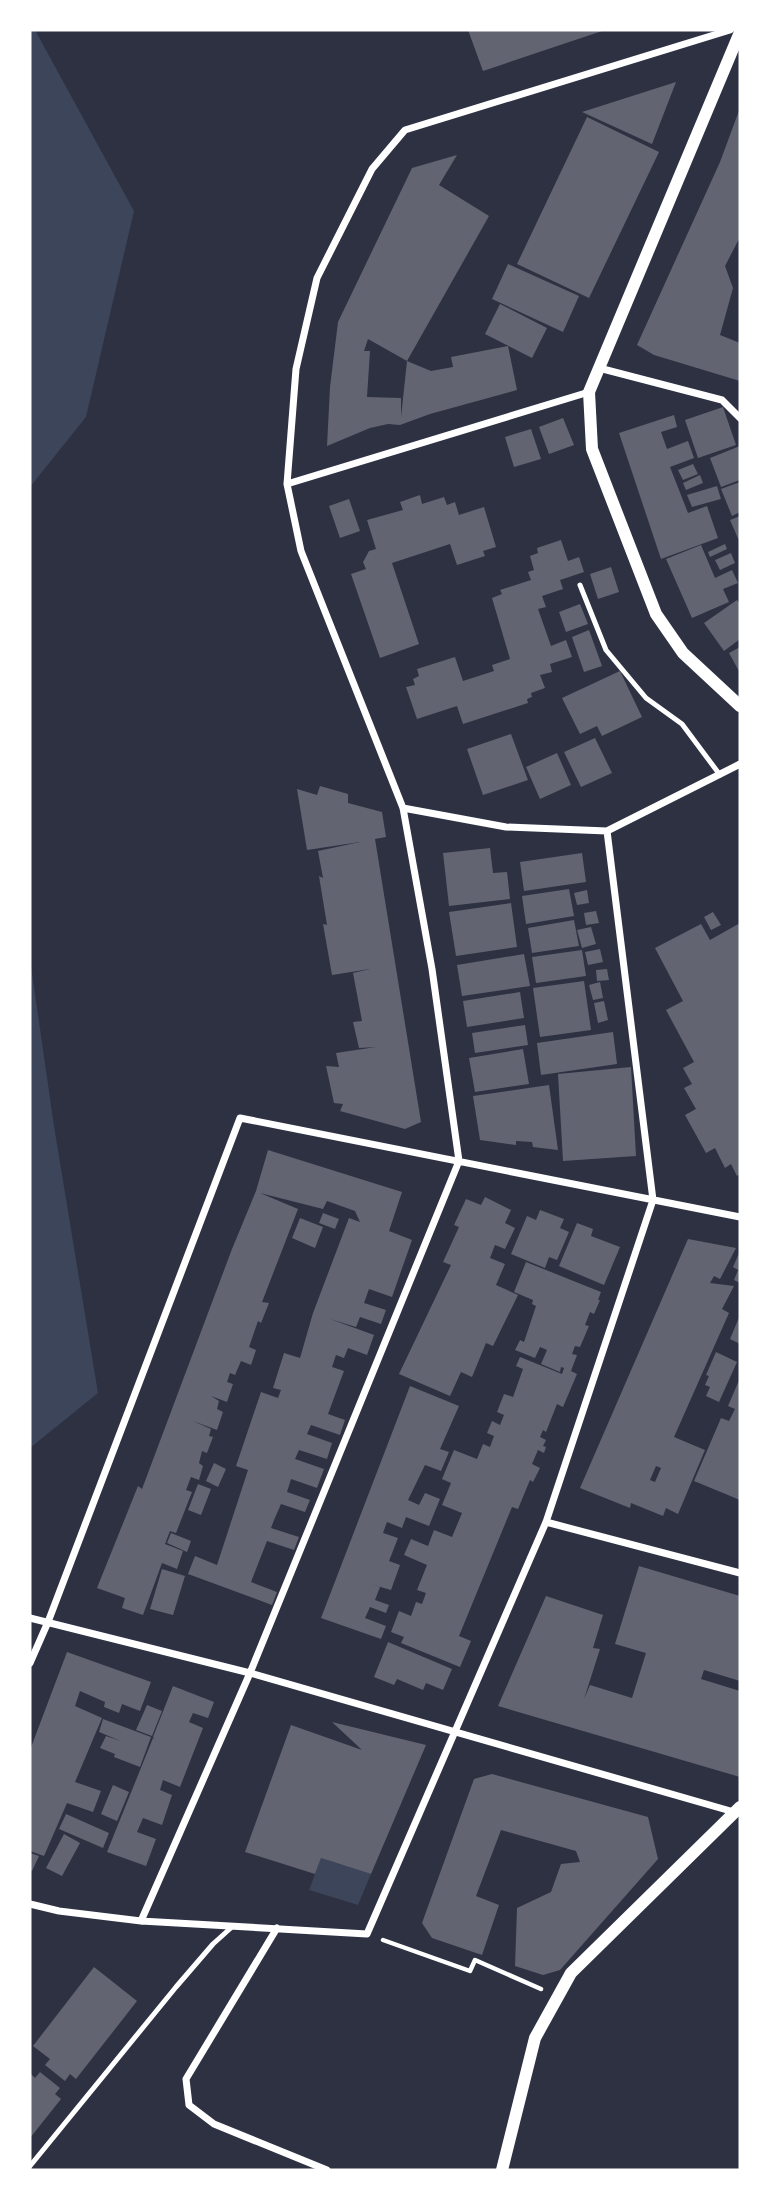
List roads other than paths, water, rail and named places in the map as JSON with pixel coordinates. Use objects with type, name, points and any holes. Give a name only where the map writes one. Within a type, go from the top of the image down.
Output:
[{"type":"street","points":[[141,1921],[250,1673],[459,1161],[432,969],[403,808],[301,551],[287,484],[296,369],[317,278],[372,169],[405,130],[730,30]]},
{"type":"street","points":[[740,32],[589,392],[592,449],[656,614],[683,653],[740,706]]},
{"type":"street","points":[[599,368],[722,400],[740,418]]},
{"type":"street","points":[[287,484],[589,392]]},
{"type":"street","points":[[403,808],[506,827],[607,831],[740,764]]},
{"type":"street","points":[[30,1904],[59,1911],[141,1921],[367,1934],[545,1522],[653,1200],[607,831]]},
{"type":"street","points":[[30,1663],[240,1118],[740,1217]]},
{"type":"street","points":[[545,1522],[740,1573]]},
{"type":"street","points":[[30,1618],[250,1673],[738,1810]]},
{"type":"street","points":[[502,2170],[535,2038],[571,1973],[738,1810]]},
{"type":"street","points":[[277,1928],[186,2079],[189,2105],[214,2124],[327,2170]]},
{"type":"lane","points":[[580,584],[606,650],[646,698],[682,724],[720,775]]},
{"type":"lane","points":[[30,2166],[183,1978],[234,1925]]}]
